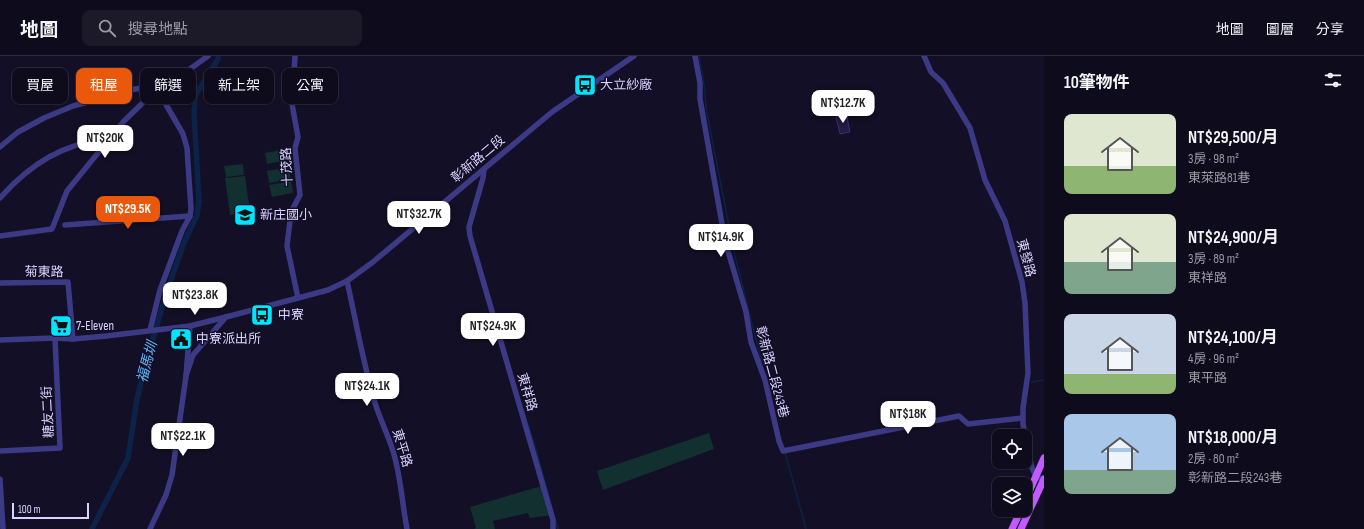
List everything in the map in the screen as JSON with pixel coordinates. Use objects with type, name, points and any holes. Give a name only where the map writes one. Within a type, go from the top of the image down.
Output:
[{"type":"main road","points":[[1032,485],[1044,458]]},
{"type":"main road","points":[[1021,529],[1044,479]]},
{"type":"main road","points":[[1012,529],[1018,517]]},
{"type":"street","points":[[191,68],[208,56]]},
{"type":"street","name":"十茂路","points":[[294,56],[292,104],[298,136],[295,148],[300,195],[292,212],[287,246],[298,298]]},
{"type":"street","name":"彰新路二段","points":[[226,317],[328,290],[347,281],[373,262],[552,112],[634,56]]},
{"type":"street","name":"彰新路二段243巷","points":[[694,56],[700,83],[700,99],[725,241],[746,312],[751,342],[765,380],[778,441],[786,450],[959,416],[968,424],[1022,418]]},
{"type":"street","name":"東發路","points":[[924,56],[931,72],[944,83],[970,128],[985,180],[1005,221],[1022,282],[1025,303],[1028,373],[1022,418],[1032,468],[1036,476]]},
{"type":"street","points":[[0,147],[18,132],[44,118],[73,106],[140,88]]},
{"type":"street","points":[[0,236],[52,229],[67,191],[89,166],[109,138],[142,104]]},
{"type":"street","points":[[152,330],[162,283],[182,231],[190,216],[188,148],[183,134],[166,104]]},
{"type":"street","points":[[0,198],[38,164],[60,150],[88,141],[109,138]]},
{"type":"street","name":"東祥路","points":[[484,169],[483,178],[469,227],[470,236],[553,520],[553,529]]},
{"type":"street","points":[[65,225],[190,216]]},
{"type":"street","name":"東平路","points":[[347,281],[370,387],[393,450],[400,477],[402,504],[407,529]]},
{"type":"street","name":"菊東路","points":[[0,283],[68,282],[73,339]]},
{"type":"street","points":[[0,340],[55,338],[73,339],[190,326],[226,317]]},
{"type":"street","points":[[186,376],[193,355],[226,317]]},
{"type":"street","points":[[150,529],[166,495],[172,475],[186,376],[190,326]]},
{"type":"street","name":"糖友二街","points":[[0,451],[60,448],[55,338]]},
{"type":"street","points":[[1036,476],[1044,479]]},
{"type":"street","points":[[0,479],[3,529]]},
{"type":"green space","points":[[286,149],[288,160],[267,164],[265,153]]},
{"type":"green space","points":[[243,164],[244,175],[226,177],[224,166]]},
{"type":"green space","points":[[288,167],[291,179],[269,183],[267,171]]},
{"type":"green space","points":[[245,176],[250,212],[230,215],[225,178]]},
{"type":"green space","points":[[291,181],[293,193],[272,197],[269,185]]},
{"type":"green space","points":[[709,433],[714,449],[603,490],[597,471]]},
{"type":"green space","points":[[545,485],[552,515],[530,518],[528,513],[493,521],[495,529],[474,529],[476,528],[470,507]]},
{"type":"building","points":[[841,115],[847,117],[850,132],[840,134],[836,117]]},
{"type":"waterway","name":"福馬圳","points":[[92,529],[128,458],[137,399],[144,370],[166,294],[184,243],[197,215],[199,202],[194,113],[195,96],[218,59],[218,56]]},
{"type":"waterway","points":[[699,56],[705,90],[706,108],[734,252],[762,363]]},
{"type":"waterway","points":[[1032,382],[1044,380]]},
{"type":"waterway","points":[[522,406],[535,446],[558,529]]},
{"type":"waterway","points":[[785,452],[806,529]]},
{"type":"place","name":"大立紗廠","points":[[585,85]]},
{"type":"place","name":"新庄國小","points":[[245,215]]},
{"type":"place","name":"中寮","points":[[262,315]]},
{"type":"place","name":"7-Eleven","points":[[61,326]]},
{"type":"place","name":"中寮派出所","points":[[181,339]]}]
